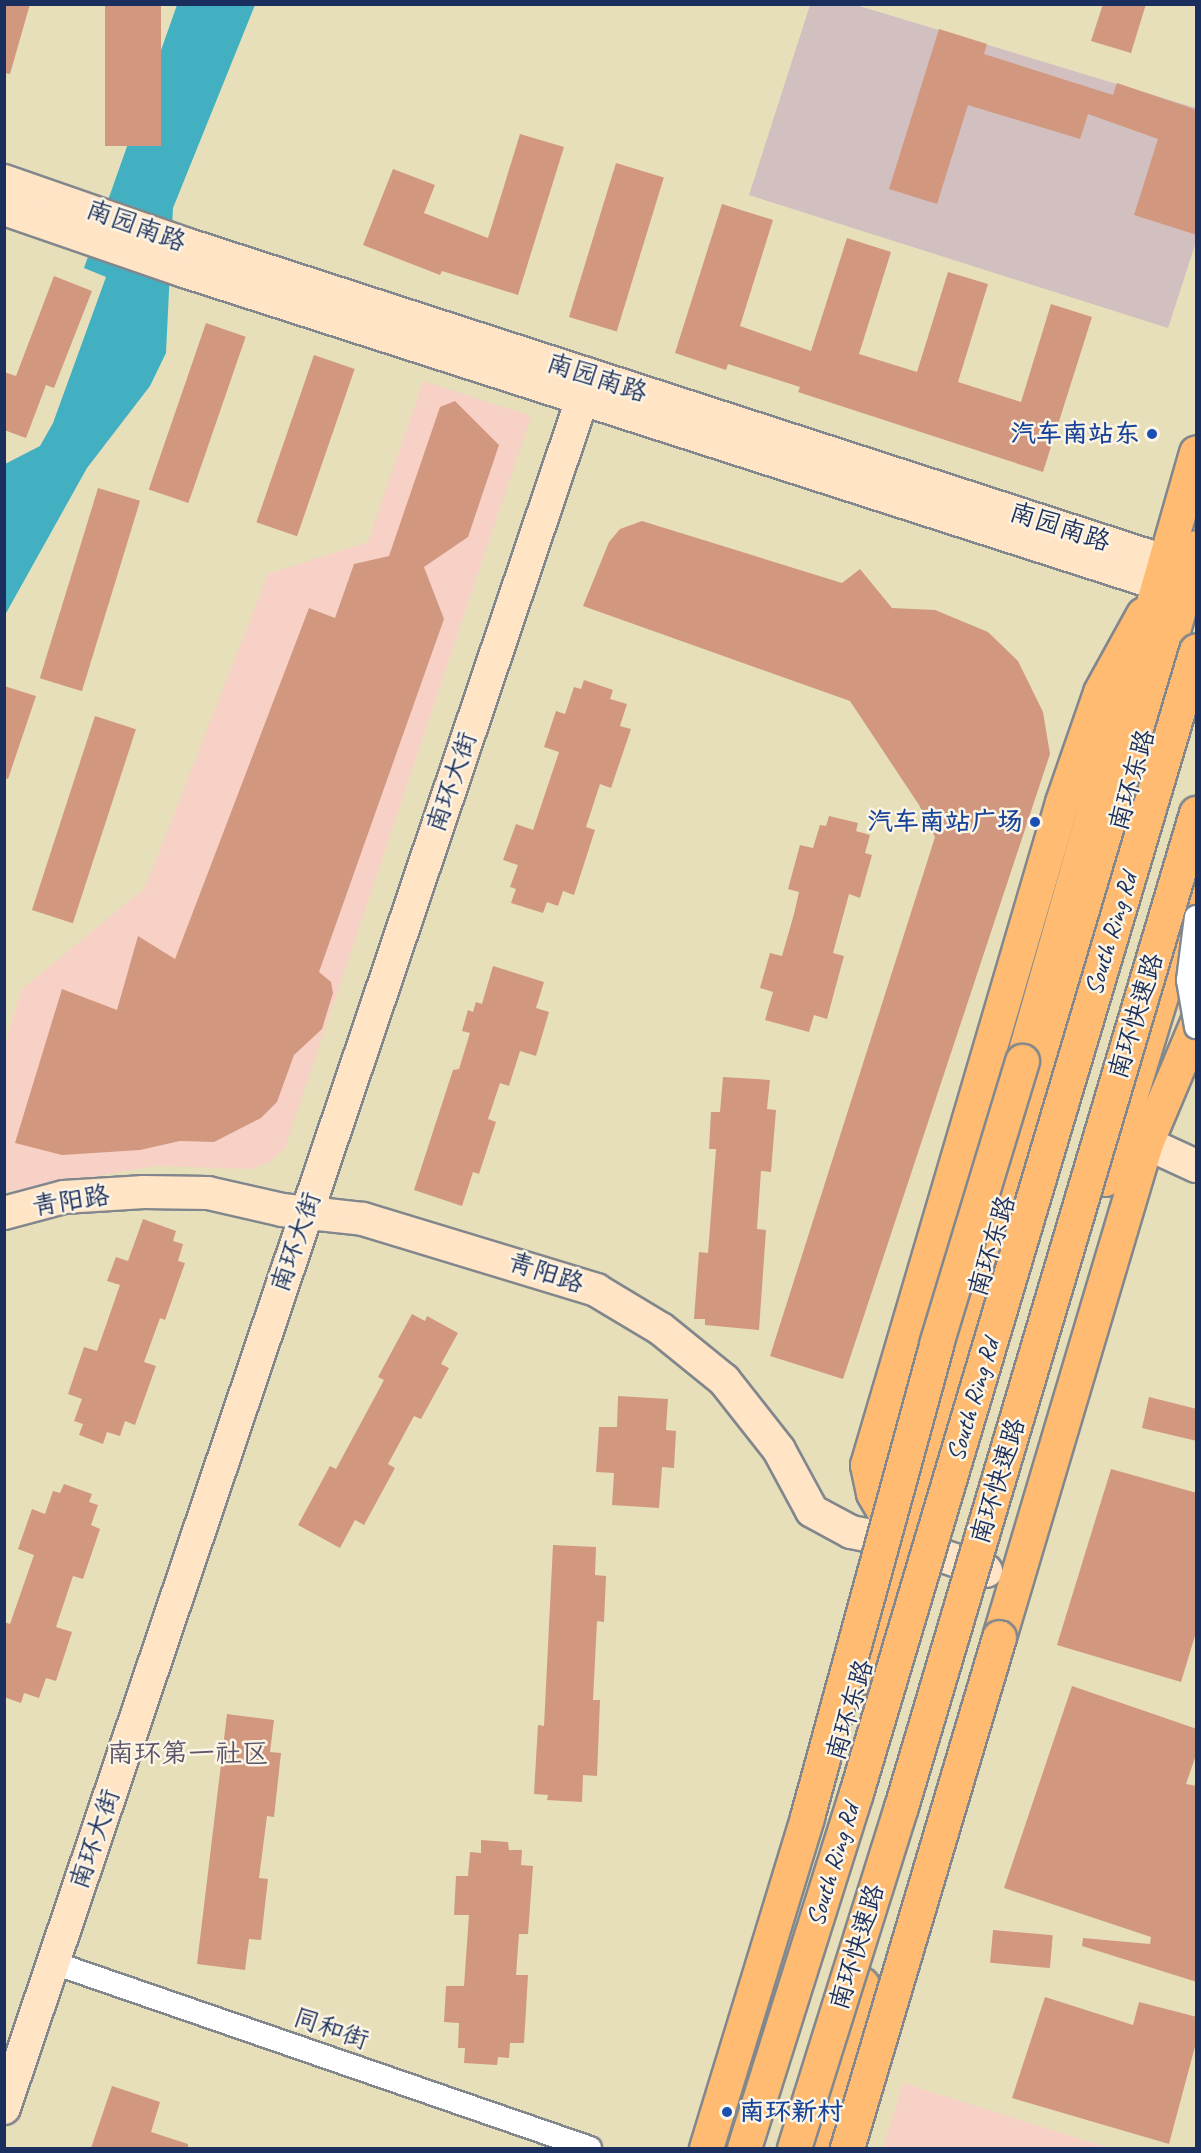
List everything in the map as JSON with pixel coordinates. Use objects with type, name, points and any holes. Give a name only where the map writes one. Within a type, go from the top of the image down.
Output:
[{"type":"main road","points":[[706,2148],[807,1817],[936,1344],[1022,1061],[1186,572],[1197,452]]},
{"type":"main road","points":[[902,1542],[873,1493],[867,1465],[1062,802],[1100,692],[1186,572]]},
{"type":"main road","name":"南环东路","points":[[715,2148],[1122,816],[1186,572]]},
{"type":"main road","name":"South Ring Rd","points":[[744,2148],[856,1793],[1197,650]]},
{"type":"main road","name":"南环快速路","points":[[794,2148],[901,1808],[1197,813]]},
{"type":"main road","points":[[813,2148],[1197,881]]},
{"type":"main road","points":[[847,2148],[1146,1143],[1197,1025]]},
{"type":"main road","points":[[853,2013],[915,1960],[934,1905],[1129,1246],[1146,1143]]},
{"type":"street","name":"南园南路","points":[[4,181],[84,222],[185,257],[586,387],[1186,572]]},
{"type":"street","name":"南园南路","points":[[4,209],[84,222]]},
{"type":"street","name":"南环大街","points":[[4,2108],[586,387]]},
{"type":"street","points":[[1197,917],[1188,980],[1197,1025]]},
{"type":"street","points":[[1146,1143],[1197,1166]]},
{"type":"street","name":"青阳路","points":[[4,1214],[64,1197],[144,1192],[208,1193],[306,1213],[363,1219],[419,1234],[596,1290],[661,1329],[724,1380],[778,1450],[812,1511],[851,1532],[902,1542],[986,1571]]},
{"type":"street","name":"同和街","points":[[54,1963],[590,2148]]},
{"type":"shaded area","points":[[810,5],[856,5],[1196,108],[1196,242],[1168,328],[749,195]]},
{"type":"shaded area","points":[[423,381],[531,416],[285,1148],[268,1163],[253,1169],[156,1166],[5,1192],[5,1043],[22,989],[145,888],[268,574],[368,542]]},
{"type":"shaded area","points":[[903,2083],[1109,2148],[883,2148]]},
{"type":"water","points":[[177,5],[255,5],[173,208],[166,353],[150,386],[87,468],[5,615],[5,464],[40,446],[53,423],[106,277],[84,268]]},
{"type":"building","points":[[4,4],[30,4],[10,74],[4,73]]},
{"type":"building","points":[[105,4],[161,4],[161,146],[105,146]]},
{"type":"building","points":[[1103,4],[1146,4],[1131,53],[1091,41]]},
{"type":"building","points":[[939,29],[987,44],[984,54],[1113,95],[1117,83],[1197,110],[1197,235],[1134,215],[1158,139],[1088,114],[1080,139],[968,105],[937,204],[889,189]]},
{"type":"building","points":[[520,134],[564,147],[518,295],[442,271],[440,275],[363,245],[393,169],[435,185],[424,213],[488,238]]},
{"type":"building","points":[[616,163],[664,178],[617,332],[569,317]]},
{"type":"building","points":[[722,204],[773,220],[740,326],[811,351],[847,238],[891,252],[859,354],[917,372],[948,272],[988,284],[958,382],[1021,402],[1051,304],[1092,317],[1043,472],[798,392],[800,387],[728,364],[726,370],[675,353]]},
{"type":"building","points":[[54,276],[92,291],[54,388],[46,385],[26,438],[4,430],[4,372],[16,376]]},
{"type":"building","points":[[206,323],[246,337],[188,503],[149,489]]},
{"type":"building","points":[[314,355],[355,369],[297,536],[256,522]]},
{"type":"building","points":[[455,401],[499,445],[468,537],[424,567],[444,619],[319,972],[331,982],[333,993],[322,1029],[294,1055],[277,1102],[261,1118],[214,1142],[180,1141],[140,1150],[62,1155],[15,1143],[62,989],[117,1010],[138,936],[175,959],[309,608],[335,618],[354,564],[389,556],[440,407]]},
{"type":"building","points":[[98,488],[140,501],[82,691],[40,678]]},
{"type":"building","points":[[642,521],[842,583],[860,569],[892,608],[935,610],[988,632],[1018,661],[1043,712],[1050,754],[843,1379],[770,1356],[935,837],[919,805],[850,701],[583,606],[609,542],[620,529]]},
{"type":"building","points":[[584,680],[613,690],[610,699],[627,704],[620,726],[631,729],[611,788],[600,784],[586,827],[595,830],[574,895],[563,891],[558,906],[547,902],[543,913],[511,903],[516,889],[510,887],[518,865],[503,860],[516,824],[533,830],[559,752],[544,747],[556,711],[565,714],[574,687],[581,689]]},
{"type":"building","points":[[4,686],[36,696],[8,779],[4,778]]},
{"type":"building","points":[[95,716],[136,729],[73,923],[32,910]]},
{"type":"building","points":[[829,816],[858,823],[856,831],[870,835],[865,853],[872,855],[860,898],[849,894],[833,953],[844,956],[827,1019],[814,1015],[809,1032],[765,1020],[773,992],[760,988],[770,953],[782,956],[794,914],[799,892],[788,889],[800,845],[813,848],[820,825],[826,826]]},
{"type":"building","points":[[493,966],[544,982],[536,1008],[549,1012],[536,1056],[520,1051],[509,1086],[500,1083],[488,1119],[496,1122],[479,1174],[473,1172],[462,1206],[414,1190],[453,1070],[459,1069],[470,1033],[462,1031],[468,1010],[473,1012],[476,1002],[482,1004]]},
{"type":"building","points":[[723,1077],[770,1080],[767,1109],[776,1110],[771,1172],[761,1171],[757,1229],[766,1230],[759,1330],[705,1325],[705,1319],[694,1319],[699,1252],[708,1253],[716,1149],[709,1149],[711,1112],[720,1112]]},
{"type":"building","points":[[143,1219],[176,1231],[173,1241],[183,1244],[178,1261],[185,1263],[165,1320],[160,1318],[144,1362],[156,1366],[135,1425],[125,1421],[120,1436],[107,1432],[103,1444],[79,1435],[83,1424],[74,1421],[82,1399],[68,1394],[84,1347],[97,1351],[120,1285],[107,1281],[116,1257],[128,1261]]},
{"type":"building","points":[[412,1314],[425,1321],[427,1316],[458,1333],[441,1364],[449,1368],[421,1419],[414,1416],[388,1464],[395,1468],[364,1525],[355,1520],[340,1548],[298,1525],[330,1466],[336,1469],[384,1380],[378,1377]]},
{"type":"building","points":[[618,1396],[668,1399],[666,1430],[676,1431],[674,1468],[662,1467],[659,1508],[612,1505],[614,1473],[596,1472],[599,1427],[617,1427]]},
{"type":"building","points":[[1149,1397],[1197,1409],[1197,1441],[1142,1428]]},
{"type":"building","points":[[1111,1469],[1197,1493],[1197,1629],[1181,1682],[1057,1645]]},
{"type":"building","points":[[64,1484],[92,1494],[89,1502],[98,1505],[91,1525],[100,1529],[83,1579],[73,1576],[56,1627],[72,1632],[56,1681],[46,1678],[39,1698],[24,1693],[21,1703],[4,1697],[4,1622],[10,1624],[34,1555],[18,1549],[32,1509],[45,1514],[53,1491],[60,1493]]},
{"type":"building","points":[[553,1545],[596,1547],[595,1575],[606,1576],[604,1622],[597,1621],[593,1700],[600,1700],[597,1776],[583,1775],[582,1802],[547,1800],[548,1795],[534,1794],[538,1725],[544,1726]]},
{"type":"building","points":[[1072,1686],[1197,1729],[1197,1752],[1186,1784],[1197,1786],[1197,1982],[1082,1946],[1083,1938],[1150,1944],[1151,1937],[1004,1888]]},
{"type":"building","points":[[227,1714],[274,1720],[270,1752],[281,1753],[274,1817],[267,1816],[259,1878],[268,1879],[261,1940],[249,1939],[245,1970],[197,1964]]},
{"type":"building","points":[[481,1840],[508,1842],[509,1850],[522,1850],[521,1865],[533,1866],[528,1934],[519,1934],[516,1975],[528,1975],[524,2043],[510,2043],[509,2058],[498,2057],[497,2065],[464,2063],[465,2048],[458,2048],[459,2023],[444,2022],[446,1986],[464,1986],[469,1915],[454,1915],[456,1876],[468,1876],[470,1852],[481,1853]]},
{"type":"building","points":[[993,1930],[1053,1935],[1050,1968],[990,1963]]},
{"type":"building","points":[[1045,1997],[1133,2025],[1139,2002],[1197,2017],[1197,2039],[1169,2144],[1012,2098]]},
{"type":"building","points":[[112,2086],[160,2102],[151,2132],[188,2144],[188,2148],[91,2148]]},
{"type":"place","name":"汽车南站东","points":[[1152,434]]},
{"type":"place","name":"汽车南站广场","points":[[1035,822]]},
{"type":"place","name":"南环新村","points":[[727,2112]]},
{"type":"district","name":"南环第一社区","points":[[188,1754]]}]
